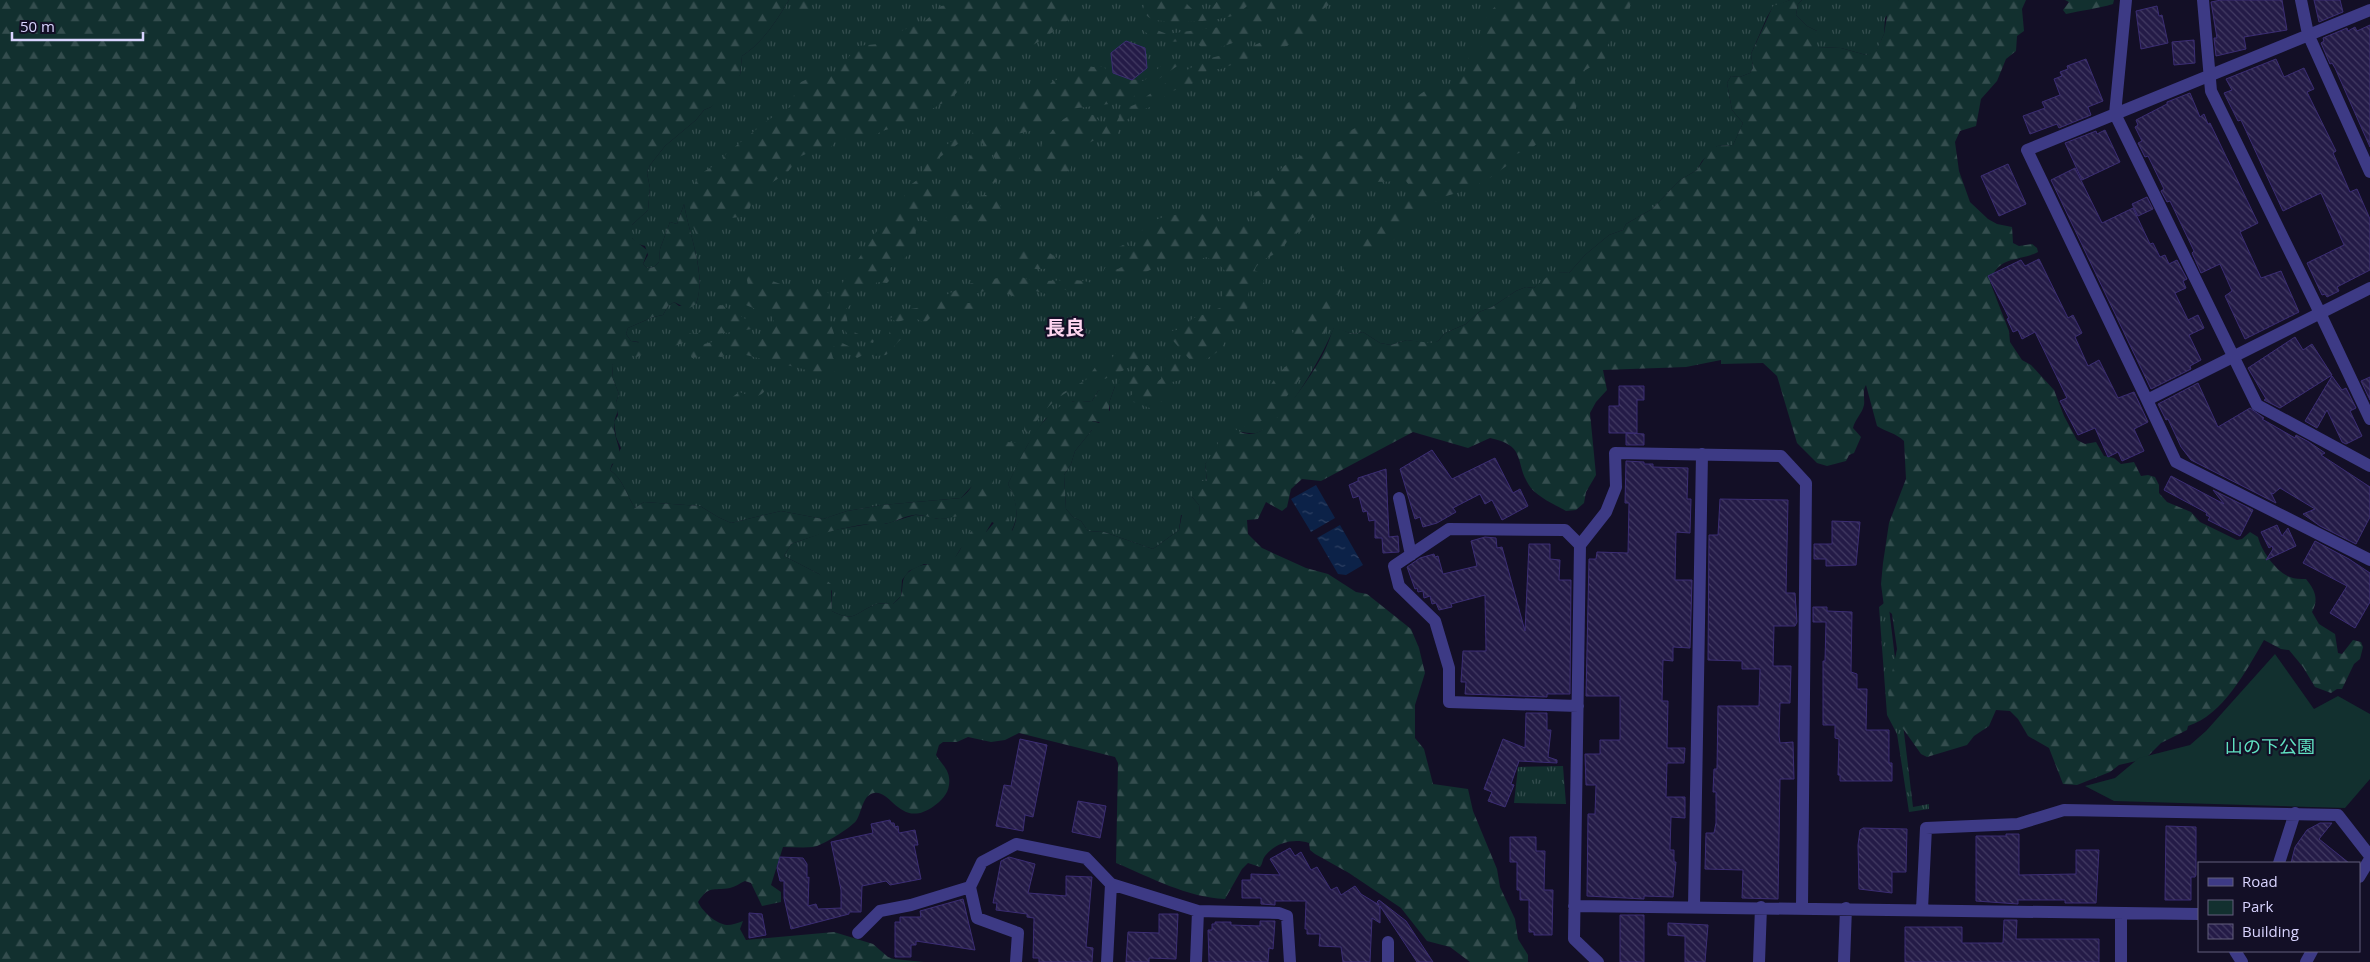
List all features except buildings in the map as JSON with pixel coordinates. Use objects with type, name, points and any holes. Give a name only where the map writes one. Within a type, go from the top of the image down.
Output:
[{"type":"street","points":[[2126,0],[2115,114],[2256,405],[2370,466]]},
{"type":"street","points":[[2203,0],[2210,90],[2370,419]]},
{"type":"street","points":[[2301,0],[2308,34],[2370,172]]},
{"type":"street","points":[[2370,10],[2027,150],[2176,462],[2370,560]]},
{"type":"street","points":[[2147,400],[2370,288]]},
{"type":"street","points":[[1598,962],[1574,939],[1580,545],[1606,512],[1616,487],[1615,453],[1781,456],[1806,483],[1802,907]]},
{"type":"street","points":[[1694,906],[1702,454]]},
{"type":"street","points":[[1400,498],[1411,555]]},
{"type":"street","points":[[1578,706],[1449,702],[1449,668],[1435,621],[1399,586],[1394,566],[1449,529],[1565,530],[1580,545]]},
{"type":"street","points":[[1922,910],[1926,828],[2018,824],[2064,810],[2338,815],[2370,858],[2360,874]]},
{"type":"street","points":[[2279,862],[2295,813]]},
{"type":"street","points":[[1016,962],[1018,933],[977,918],[970,887],[982,862],[1016,844],[1086,858],[1111,884],[1198,911],[1279,913],[1286,916],[1290,962]]},
{"type":"street","points":[[1107,962],[1111,884]]},
{"type":"street","points":[[858,932],[880,912],[911,905],[970,887]]},
{"type":"street","points":[[1574,906],[1802,907],[2198,914]]},
{"type":"street","points":[[1759,962],[1761,907]]},
{"type":"street","points":[[1844,962],[1846,908]]},
{"type":"street","points":[[1196,962],[1198,911]]},
{"type":"street","points":[[2121,912],[2121,962]]},
{"type":"street","points":[[1388,942],[1388,962]]},
{"type":"green space","points":[[0,0],[789,0],[768,31],[742,56],[740,75],[733,90],[711,107],[704,110],[696,120],[665,146],[650,165],[647,173],[650,188],[648,210],[632,225],[632,238],[648,251],[643,264],[647,268],[654,267],[659,262],[660,249],[670,222],[677,224],[684,204],[696,255],[699,293],[696,304],[688,309],[674,302],[668,306],[663,315],[653,317],[628,328],[626,334],[631,341],[647,344],[648,352],[637,357],[630,355],[612,365],[613,379],[619,394],[616,402],[618,411],[614,425],[620,461],[612,464],[610,470],[621,482],[635,508],[644,502],[700,506],[731,523],[781,511],[823,519],[847,511],[882,505],[961,498],[985,477],[993,477],[993,487],[985,502],[977,508],[958,516],[940,519],[914,515],[888,523],[859,525],[839,529],[791,544],[784,556],[819,574],[831,584],[832,611],[840,615],[851,616],[877,604],[893,604],[901,596],[905,576],[910,571],[922,565],[949,562],[975,528],[986,532],[1000,516],[1007,518],[1012,531],[1016,520],[1016,508],[1008,484],[1032,437],[1049,415],[1059,407],[1072,401],[1092,401],[1098,391],[1113,384],[1115,386],[1109,403],[1109,419],[1105,423],[1092,421],[1092,430],[1075,451],[1071,464],[1064,475],[1066,509],[1073,517],[1081,521],[1088,531],[1104,532],[1153,549],[1179,530],[1183,509],[1188,509],[1195,516],[1200,513],[1199,505],[1192,497],[1194,485],[1197,481],[1207,481],[1205,464],[1227,430],[1231,426],[1243,433],[1252,434],[1264,429],[1274,421],[1310,375],[1324,353],[1334,327],[1353,334],[1363,332],[1380,343],[1391,345],[1407,340],[1431,343],[1438,341],[1445,333],[1466,324],[1479,312],[1492,307],[1516,291],[1526,287],[1534,288],[1554,274],[1569,273],[1585,255],[1609,235],[1623,230],[1626,224],[1652,209],[1680,180],[1697,170],[1710,150],[1717,146],[1733,145],[1743,123],[1732,110],[1727,83],[1731,76],[1740,77],[1750,73],[1753,68],[1751,54],[1773,6],[1790,0],[1802,0],[1798,4],[1796,15],[1807,26],[1817,31],[1817,47],[1841,48],[1866,55],[1876,51],[1884,34],[1889,4],[1899,0],[2026,0],[2022,9],[2024,31],[2017,36],[2016,51],[2006,59],[1997,81],[1981,99],[1976,126],[1960,131],[1955,142],[1959,171],[1970,202],[1988,219],[1997,224],[2012,227],[2013,243],[2019,246],[2032,244],[2037,248],[2038,252],[2004,263],[1998,267],[1990,282],[2009,331],[2010,342],[2022,360],[2031,365],[2054,390],[2064,416],[2077,440],[2085,444],[2096,442],[2104,456],[2114,458],[2121,464],[2134,462],[2141,476],[2155,477],[2159,485],[2159,493],[2167,502],[2191,512],[2200,522],[2237,540],[2242,539],[2250,532],[2258,537],[2266,554],[2275,566],[2292,578],[2306,579],[2309,583],[2316,599],[2312,612],[2319,624],[2335,634],[2338,653],[2342,654],[2353,640],[2361,642],[2363,647],[2360,659],[2354,664],[2342,689],[2337,689],[2331,693],[2315,687],[2303,667],[2289,650],[2281,649],[2264,640],[2241,678],[2223,702],[2212,712],[2188,726],[2187,730],[2161,743],[2145,759],[2119,765],[2110,772],[2077,785],[2063,784],[2049,748],[2028,736],[2018,719],[2010,711],[1996,710],[1989,726],[1974,736],[1967,745],[1927,757],[1921,754],[1894,716],[1888,692],[1897,649],[1892,614],[1884,607],[1881,584],[1889,523],[1906,479],[1904,441],[1877,426],[1866,385],[1863,408],[1853,428],[1861,437],[1854,453],[1849,455],[1846,461],[1827,466],[1817,463],[1797,443],[1777,376],[1763,363],[1721,364],[1721,360],[1686,367],[1603,370],[1607,390],[1596,402],[1590,413],[1596,475],[1586,492],[1584,503],[1576,510],[1566,511],[1534,492],[1522,471],[1515,451],[1502,441],[1490,438],[1468,448],[1413,432],[1321,481],[1302,479],[1291,489],[1287,507],[1282,511],[1266,502],[1258,519],[1247,520],[1248,534],[1262,548],[1306,568],[1328,574],[1356,592],[1367,594],[1411,629],[1419,648],[1425,673],[1415,705],[1415,738],[1424,749],[1433,784],[1468,789],[1473,811],[1497,869],[1500,887],[1515,919],[1518,939],[1528,955],[1528,962],[1470,962],[1450,947],[1427,941],[1401,908],[1349,873],[1315,854],[1310,850],[1309,843],[1291,841],[1279,845],[1264,857],[1260,867],[1248,863],[1242,869],[1225,899],[1183,891],[1116,863],[1118,763],[1115,757],[1019,733],[1005,740],[991,742],[968,737],[957,742],[943,742],[939,745],[936,755],[948,772],[948,788],[946,794],[939,802],[923,812],[913,814],[898,807],[880,793],[870,794],[856,821],[823,844],[813,847],[783,847],[771,885],[781,892],[781,902],[762,906],[751,883],[745,881],[734,887],[708,891],[698,902],[706,913],[718,922],[729,925],[743,921],[740,929],[746,940],[834,932],[873,944],[888,957],[894,959],[924,962],[0,962]]},
{"type":"green space","points":[[789,0],[1790,0],[1773,7],[1767,17],[1751,54],[1753,68],[1750,73],[1740,77],[1731,76],[1727,83],[1732,110],[1743,123],[1733,145],[1717,146],[1702,161],[1697,170],[1680,180],[1652,209],[1626,224],[1623,230],[1609,235],[1585,255],[1569,273],[1555,274],[1534,288],[1526,287],[1516,291],[1492,307],[1479,312],[1466,324],[1445,333],[1438,341],[1431,344],[1407,340],[1391,345],[1380,343],[1363,332],[1353,334],[1334,328],[1313,370],[1281,415],[1259,432],[1240,432],[1219,442],[1213,455],[1205,464],[1207,482],[1192,497],[1199,505],[1200,513],[1195,517],[1181,515],[1179,530],[1153,549],[1104,532],[1088,531],[1081,521],[1073,517],[1066,509],[1064,475],[1071,464],[1075,451],[1092,430],[1092,421],[1099,423],[1110,410],[1109,403],[1115,386],[1098,391],[1092,401],[1073,401],[1045,419],[1027,446],[1008,484],[1014,496],[1016,508],[1016,520],[1011,532],[992,522],[986,532],[961,548],[953,561],[945,564],[924,564],[909,571],[902,580],[901,596],[893,604],[877,604],[856,615],[846,616],[832,611],[832,591],[819,574],[784,556],[791,544],[828,531],[869,524],[885,524],[915,515],[929,516],[937,519],[949,518],[972,486],[961,498],[882,505],[847,511],[823,519],[781,511],[731,523],[700,506],[644,502],[635,508],[621,482],[610,470],[621,448],[616,437],[614,422],[618,415],[616,402],[619,394],[613,379],[612,365],[639,342],[631,341],[626,334],[628,328],[653,317],[663,315],[668,306],[674,302],[679,306],[696,304],[699,292],[696,254],[684,204],[677,224],[670,222],[660,249],[659,262],[654,267],[647,268],[643,264],[648,255],[645,246],[638,244],[632,238],[632,225],[648,210],[650,188],[647,173],[650,165],[665,146],[696,120],[704,110],[711,107],[740,75],[742,56],[768,31]]},
{"type":"green space","points":[[800,0],[809,0],[808,17],[802,25],[797,24],[793,16]]},
{"type":"green space","points":[[953,0],[1071,0],[1073,11],[1071,18],[1046,37],[1025,50],[1012,50],[996,72],[968,81],[945,102],[898,128],[886,130],[859,141],[838,138],[830,148],[817,149],[799,157],[787,173],[755,193],[747,216],[723,219],[708,229],[707,239],[702,242],[693,226],[690,205],[691,195],[698,177],[720,162],[726,154],[768,120],[792,106],[795,89],[801,82],[816,75],[836,72],[858,46],[878,44],[892,34],[923,23],[941,6],[948,5]]},
{"type":"green space","points":[[1146,0],[1183,0],[1194,11],[1201,14],[1213,7],[1218,0],[1254,0],[1239,13],[1231,16],[1221,19],[1181,22],[1158,20],[1149,17],[1143,9]]},
{"type":"green space","points":[[1267,0],[1292,0],[1272,21],[1254,34],[1205,51],[1192,38],[1175,42],[1163,40],[1146,33],[1138,25],[1141,24],[1167,34],[1220,27],[1239,21]]},
{"type":"green space","points":[[1328,0],[1336,0],[1319,12],[1323,26],[1313,27],[1308,33],[1287,46],[1271,48],[1264,55],[1257,55],[1221,69],[1207,69],[1206,73],[1192,84],[1170,92],[1153,106],[1136,112],[1121,125],[1117,134],[1087,144],[1072,156],[1071,168],[1063,176],[1052,172],[1039,173],[1034,170],[1032,165],[1038,150],[1050,133],[1067,117],[1076,114],[1094,115],[1104,124],[1116,123],[1119,117],[1117,111],[1134,105],[1176,76],[1207,59],[1246,49],[1286,31]]},
{"type":"green space","points":[[1516,0],[1632,0],[1622,24],[1607,46],[1607,55],[1604,62],[1588,69],[1575,80],[1577,104],[1573,119],[1553,122],[1553,138],[1544,137],[1531,149],[1516,154],[1509,164],[1493,176],[1470,189],[1443,197],[1430,205],[1382,251],[1362,252],[1359,248],[1411,188],[1406,181],[1373,182],[1349,201],[1327,199],[1318,206],[1320,215],[1310,219],[1305,230],[1291,236],[1280,250],[1264,259],[1254,270],[1260,273],[1264,282],[1261,286],[1247,286],[1248,307],[1243,319],[1240,324],[1228,331],[1221,349],[1198,364],[1191,361],[1168,335],[1171,331],[1182,329],[1192,319],[1222,307],[1223,293],[1232,279],[1218,263],[1206,257],[1189,263],[1171,262],[1162,264],[1144,273],[1125,273],[1117,276],[1103,272],[1105,268],[1118,269],[1125,265],[1125,257],[1117,253],[1117,248],[1123,245],[1136,247],[1143,229],[1150,223],[1167,216],[1197,214],[1215,216],[1219,223],[1226,227],[1241,225],[1257,231],[1267,220],[1266,216],[1262,213],[1254,214],[1249,211],[1252,195],[1266,186],[1277,172],[1290,161],[1324,145],[1342,141],[1348,132],[1357,127],[1372,124],[1388,112],[1406,104],[1432,86],[1450,86],[1455,73],[1464,75],[1470,71],[1468,57],[1472,52],[1477,48],[1486,47],[1485,39],[1480,35],[1484,22],[1490,12],[1501,3]]},
{"type":"green space","points":[[1802,0],[1899,0],[1885,18],[1884,34],[1876,52],[1866,55],[1841,48],[1817,47],[1817,31],[1807,26],[1796,15],[1798,4]]},
{"type":"green space","points":[[2065,0],[2114,0],[2113,4],[2066,14],[2063,10],[2069,2]]},
{"type":"green space","points":[[1170,58],[1183,62],[1130,99],[1117,103],[1062,110],[1056,113],[1043,128],[1017,134],[1014,107],[1016,97],[1022,93],[1027,94],[1040,84],[1047,87],[1053,81],[1079,73],[1085,65],[1093,67],[1104,66],[1106,71],[1115,75],[1144,81]]},
{"type":"green space","points":[[1001,112],[1006,119],[1005,133],[1009,136],[1011,146],[1018,149],[1022,170],[1017,173],[1004,173],[997,165],[999,161],[995,159],[991,150],[988,150],[983,157],[997,182],[982,186],[972,177],[969,166],[970,156],[983,145],[980,137],[972,134],[973,130],[977,128],[984,132],[989,130],[993,114]]},
{"type":"green space","points":[[962,134],[966,138],[936,160],[940,169],[937,175],[927,183],[936,187],[947,185],[953,188],[963,187],[969,191],[971,197],[968,203],[959,206],[938,196],[916,210],[913,216],[915,222],[926,220],[929,223],[923,230],[920,228],[916,230],[916,242],[912,251],[890,268],[891,279],[887,283],[877,282],[871,290],[862,285],[858,287],[855,300],[846,309],[848,327],[856,333],[874,340],[873,343],[849,336],[838,321],[837,308],[843,282],[887,216],[905,201],[906,188],[920,178],[926,159]]},
{"type":"green space","points":[[993,195],[998,201],[1001,209],[999,220],[988,224],[966,217],[951,228],[945,220],[947,217],[963,213],[977,197]]},
{"type":"green space","points":[[1021,246],[1042,248],[1060,260],[1060,265],[1046,269],[1025,266],[1016,257],[1015,249]]},
{"type":"green space","points":[[1347,259],[1351,261],[1339,294],[1332,296],[1329,322],[1325,334],[1308,367],[1284,400],[1271,414],[1258,423],[1246,427],[1235,421],[1239,413],[1253,407],[1264,396],[1279,373],[1289,363],[1292,335],[1298,322],[1316,311],[1318,298],[1324,287],[1338,282]]},
{"type":"green space","points":[[753,268],[756,275],[786,286],[817,286],[830,294],[830,321],[836,340],[865,354],[857,358],[849,351],[833,346],[831,351],[833,358],[840,364],[838,370],[824,377],[803,369],[742,354],[733,353],[721,357],[711,355],[692,358],[689,353],[700,345],[737,336],[763,339],[769,336],[776,326],[771,315],[728,298],[726,293],[728,284],[746,289],[748,286],[746,274]]},
{"type":"green space","points":[[1012,272],[1030,280],[1072,280],[1097,285],[1096,289],[1078,285],[1068,291],[1058,286],[1053,287],[1052,293],[1046,294],[1029,289],[1016,297],[997,287],[962,298],[967,303],[981,303],[982,307],[976,310],[958,312],[945,318],[934,314],[925,323],[913,317],[898,322],[890,319],[899,311],[922,307],[968,284],[1003,277]]},
{"type":"green space","points":[[721,305],[752,323],[754,325],[752,329],[718,334],[715,331],[711,311]]},
{"type":"green space","points":[[682,331],[692,334],[707,331],[708,335],[668,348],[656,338],[660,335],[671,337]]},
{"type":"green space","points":[[890,331],[901,339],[886,355],[875,356],[874,352],[885,347]]},
{"type":"green space","points":[[1140,347],[1142,350],[1139,358],[1131,366],[1121,372],[1064,394],[1048,407],[1027,434],[1024,430],[1025,420],[1042,404],[1086,380],[1096,366],[1110,360],[1117,352]]},
{"type":"green space","points":[[1171,356],[1185,371],[1181,380],[1172,382],[1165,401],[1157,402],[1150,408],[1125,399],[1133,394],[1129,389],[1118,384],[1117,381],[1137,371],[1143,365],[1148,365],[1153,371],[1152,385],[1161,379],[1166,358]]},
{"type":"green space","points":[[764,383],[767,385],[761,395],[747,400],[738,409],[729,405],[730,399],[739,392],[745,394]]},
{"type":"green space","points":[[1006,442],[1020,443],[1004,474],[1002,474],[996,470],[996,466],[1007,452],[998,447]]},
{"type":"green space","points":[[1888,600],[1913,807],[1929,804],[1929,809],[1909,812],[1897,734],[1887,715],[1879,607]]},
{"type":"green space","name":"山の下公園","points":[[2275,654],[2314,709],[2338,696],[2370,714],[2370,779],[2345,808],[2114,801],[2085,786],[2115,778],[2139,758],[2190,745],[2206,731]]},
{"type":"green space","points":[[1563,766],[1566,804],[1514,803],[1518,767]]},
{"type":"water","points":[[1316,485],[1335,518],[1311,532],[1291,499]]},
{"type":"water","points":[[1340,525],[1363,565],[1346,575],[1338,574],[1317,538]]},
{"type":"district","name":"長良","points":[[1065,328]]}]
